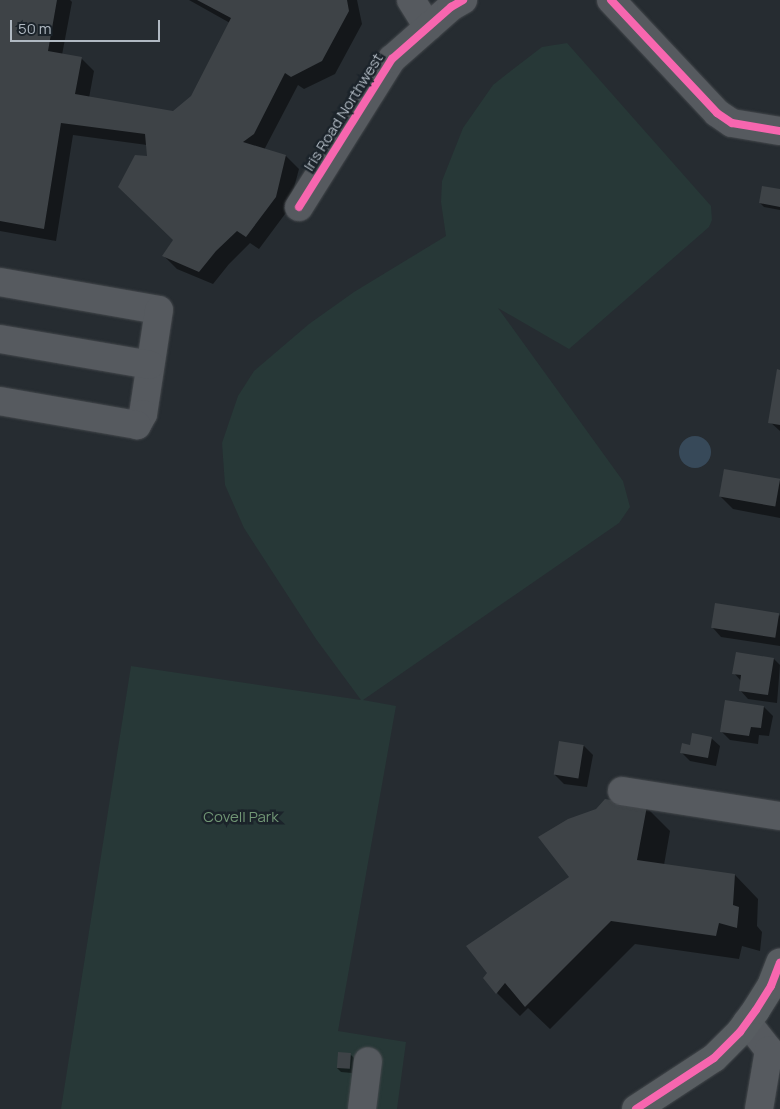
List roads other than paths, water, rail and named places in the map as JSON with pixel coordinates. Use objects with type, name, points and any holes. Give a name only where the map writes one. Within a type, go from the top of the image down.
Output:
[{"type":"main road","points":[[636,1109],[714,1058],[746,1022],[771,986],[780,963]]},
{"type":"street","points":[[411,0],[428,27]]},
{"type":"street","name":"Iris Road Northwest","points":[[300,207],[392,59],[428,27],[463,0]]},
{"type":"street","points":[[611,0],[717,113],[732,123],[780,131]]},
{"type":"street","points":[[0,282],[159,310],[142,414],[137,426],[0,401]]},
{"type":"street","points":[[0,339],[150,365]]},
{"type":"street","points":[[622,792],[780,816]]},
{"type":"street","points":[[746,1022],[769,1050],[758,1109]]},
{"type":"street","points":[[362,1109],[368,1061]]},
{"type":"water","points":[[695,436],[707,440],[711,452],[707,464],[695,468],[683,464],[679,452],[683,440]]},
{"type":"park label","name":"Covell Park","points":[[241,817]]}]
